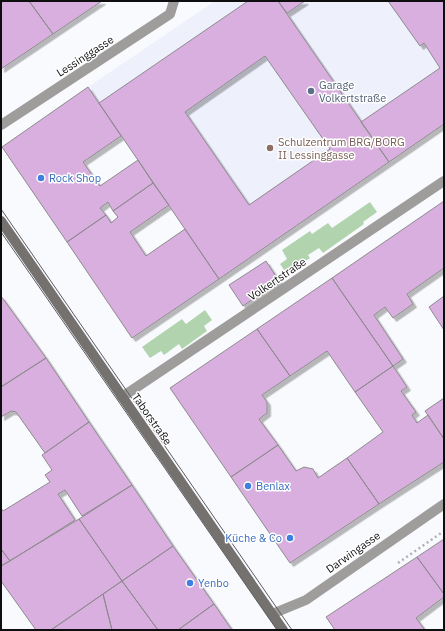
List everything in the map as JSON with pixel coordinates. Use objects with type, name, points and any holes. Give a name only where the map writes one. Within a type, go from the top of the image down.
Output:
[{"type":"main road","name":"Taborstraße","points":[[1,221],[283,630]]},
{"type":"street","name":"Lessinggasse","points":[[1,125],[170,14],[174,1]]},
{"type":"street","name":"Volkertstraße","points":[[122,397],[150,380],[444,181]]},
{"type":"street","name":"Darwingasse","points":[[272,614],[306,600],[444,504]]},
{"type":"shaded area","name":"Schulzentrum BRG/BORG II Lessinggasse","points":[[215,1],[444,1],[444,124],[219,278],[88,87]]},
{"type":"green space","points":[[370,202],[377,212],[363,222],[364,224],[323,253],[319,248],[308,255],[310,258],[287,274],[280,264],[287,259],[282,250],[310,231],[312,234],[328,223],[332,228]]},
{"type":"green space","points":[[205,310],[212,320],[204,326],[207,331],[182,349],[179,344],[164,355],[161,351],[150,358],[142,347],[182,319],[186,324]]},
{"type":"building","points":[[4,1],[29,1],[53,34],[1,69],[1,3]]},
{"type":"building","points":[[29,1],[102,1],[53,34]]},
{"type":"building","points":[[248,1],[278,1],[389,162],[219,279],[99,103]],"holes":[[[265,56],[330,149],[249,205],[185,112]]]},
{"type":"building","points":[[278,1],[305,1],[287,13]]},
{"type":"building","points":[[388,1],[444,1],[444,124],[389,162],[361,122],[440,68],[424,43],[420,46]]},
{"type":"building","points":[[88,87],[121,136],[83,162],[100,186],[138,160],[153,183],[113,211],[108,202],[100,208],[106,215],[67,242],[2,147]]},
{"type":"building","points":[[153,183],[169,205],[130,232],[146,256],[185,229],[219,279],[132,338],[67,242],[106,215],[111,223],[118,217],[113,211]]},
{"type":"building","points":[[444,201],[444,268],[407,294],[413,304],[393,318],[385,307],[374,315],[403,359],[393,366],[332,278]]},
{"type":"building","points":[[266,261],[279,281],[243,306],[229,285]]},
{"type":"building","points":[[332,278],[393,366],[355,392],[327,351],[290,376],[257,329]]},
{"type":"building","points":[[1,296],[46,358],[1,387]]},
{"type":"building","points":[[444,296],[444,330],[429,307]]},
{"type":"building","points":[[257,329],[290,376],[262,395],[267,402],[267,413],[259,419],[278,445],[231,477],[170,388]]},
{"type":"building","points":[[46,358],[89,422],[45,453],[16,412],[11,411],[1,417],[1,387]]},
{"type":"building","points":[[393,366],[407,387],[401,391],[416,412],[412,415],[417,423],[428,415],[444,439],[444,462],[379,504],[347,458],[383,432],[355,392]]},
{"type":"building","points":[[444,398],[444,439],[425,411]]},
{"type":"building","points":[[89,422],[132,485],[82,516],[65,490],[58,494],[75,520],[10,561],[1,549],[1,508],[3,511],[50,482],[45,475],[52,470],[42,455]]},
{"type":"building","points":[[278,445],[296,471],[304,467],[313,469],[318,478],[347,458],[379,504],[290,563],[231,477]]},
{"type":"building","points":[[132,485],[173,546],[122,581],[79,519]]},
{"type":"building","points":[[79,519],[122,581],[51,630],[36,630],[1,581],[1,566]]},
{"type":"building","points":[[444,539],[444,594],[417,557]]},
{"type":"building","points":[[173,546],[214,604],[178,630],[158,630],[122,581]]},
{"type":"building","points":[[1,549],[10,561],[1,566]]},
{"type":"building","points":[[417,557],[444,594],[444,597],[416,618],[425,630],[335,630],[326,617]]},
{"type":"building","points":[[122,581],[158,630],[112,630],[103,594]]},
{"type":"building","points":[[103,594],[112,630],[51,630]]},
{"type":"building","points":[[214,604],[232,630],[178,630]]},
{"type":"tram line","points":[[1,209],[292,630]]},
{"type":"tram line","points":[[1,232],[277,630]]},
{"type":"place","name":"Garage Volkertstraße","points":[[311,91]]},
{"type":"place","name":"Schulzentrum BRG/BORG II Lessinggasse","points":[[270,148]]},
{"type":"place","name":"Rock Shop","points":[[41,178]]},
{"type":"place","name":"Benlax","points":[[248,486]]},
{"type":"place","name":"Küche & Co","points":[[290,538]]},
{"type":"place","name":"Yenbo","points":[[190,583]]}]
